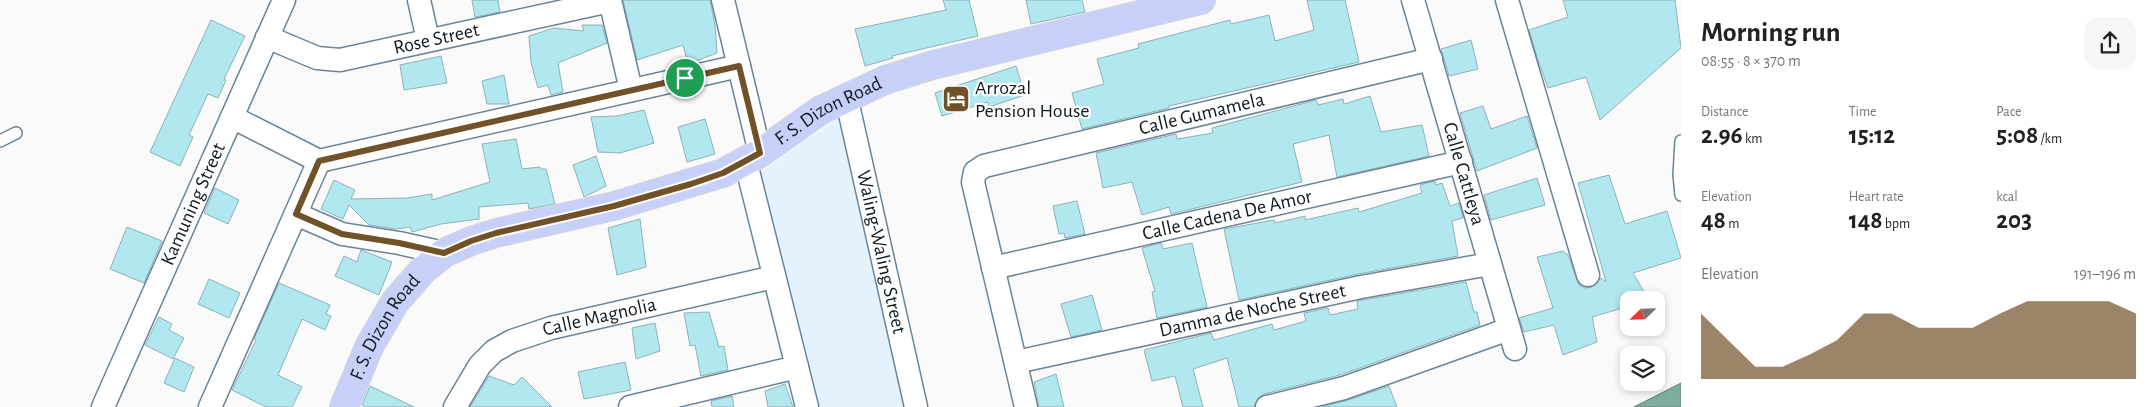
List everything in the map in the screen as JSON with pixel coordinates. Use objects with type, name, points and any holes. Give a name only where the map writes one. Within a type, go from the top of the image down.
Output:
[{"type":"main road","name":"F. S. Dizon Road","points":[[344,407],[369,347],[395,302],[423,270],[444,253],[471,241],[496,233],[614,206],[691,184],[753,158],[821,110],[846,96],[884,80],[933,65],[1201,0]]},
{"type":"street","name":"Kamuning Street","points":[[103,407],[284,0]]},
{"type":"street","points":[[419,0],[428,40]]},
{"type":"street","points":[[723,0],[739,66],[774,277],[807,407]]},
{"type":"street","name":"Calle Cattleya","points":[[1267,407],[1344,388],[1512,339],[1413,0]]},
{"type":"street","points":[[1507,0],[1588,275]]},
{"type":"street","name":"Rose Street","points":[[267,37],[316,58],[340,60],[428,40],[517,10],[610,1]]},
{"type":"street","points":[[610,1],[631,90]]},
{"type":"street","name":"Calle Gumamela","points":[[993,268],[973,182],[974,172],[984,166],[1430,59]]},
{"type":"street","points":[[232,117],[319,161],[739,66]]},
{"type":"street","name":"Waling-Waling Street","points":[[846,96],[916,407]]},
{"type":"street","points":[[210,407],[319,161]]},
{"type":"street","name":"Calle Cadena De Amor","points":[[993,268],[1460,162]]},
{"type":"street","points":[[296,214],[342,234],[406,244],[444,253]]},
{"type":"street","name":"Damma de Noche Street","points":[[1016,362],[1361,287],[1490,264]]},
{"type":"street","points":[[993,268],[1026,407]]},
{"type":"street","name":"Calle Magnolia","points":[[455,407],[480,365],[494,351],[512,341],[551,328],[774,277]]},
{"type":"street","points":[[630,407],[797,367]]},
{"type":"lane","points":[[0,141],[16,133]]},
{"type":"lane","points":[[1681,141],[1679,175],[1681,195]]},
{"type":"shaded area","points":[[838,118],[904,407],[816,407],[759,173]]},
{"type":"shaded area","points":[[1681,383],[1681,407],[1634,407]]},
{"type":"building","points":[[472,0],[498,0],[500,12],[475,17]]},
{"type":"building","points":[[623,0],[710,0],[715,25],[717,53],[688,64],[683,45],[637,60]]},
{"type":"building","points":[[943,0],[969,0],[978,36],[892,56],[893,58],[865,66],[855,29],[946,10]]},
{"type":"building","points":[[1026,0],[1082,0],[1085,12],[1031,24]]},
{"type":"building","points":[[1307,0],[1345,0],[1359,62],[1169,106],[1169,108],[1082,129],[1072,93],[1104,84],[1097,59],[1139,48],[1138,44],[1230,20],[1231,24],[1269,15],[1275,41],[1314,30]]},
{"type":"building","points":[[1563,0],[1675,0],[1681,48],[1600,120],[1586,77],[1548,88],[1537,57],[1529,30],[1568,17]]},
{"type":"building","points":[[211,20],[245,36],[224,79],[226,80],[218,98],[208,94],[189,135],[193,137],[180,166],[150,152]]},
{"type":"building","points":[[582,25],[602,25],[607,43],[558,63],[563,92],[551,95],[548,85],[538,88],[531,63],[529,36],[554,28],[584,31]]},
{"type":"building","points":[[1471,40],[1478,69],[1449,76],[1441,49]]},
{"type":"building","points":[[441,56],[447,83],[404,90],[400,65]]},
{"type":"building","points":[[1016,66],[1025,95],[989,107],[988,102],[942,116],[935,93]]},
{"type":"building","points":[[504,75],[509,104],[487,104],[482,81]]},
{"type":"building","points":[[1370,96],[1381,132],[1422,125],[1429,156],[1337,177],[1329,135],[1293,144],[1302,182],[1171,214],[1169,207],[1142,215],[1132,182],[1103,188],[1096,153],[1176,134],[1177,139],[1213,133],[1212,128],[1316,100],[1318,105],[1343,99],[1344,104]]},
{"type":"building","points":[[1483,106],[1491,129],[1527,116],[1537,148],[1477,171],[1460,113]]},
{"type":"building","points":[[644,110],[654,143],[620,153],[598,152],[591,117],[617,116]]},
{"type":"building","points":[[705,119],[715,154],[687,162],[678,127]]},
{"type":"building","points":[[516,139],[522,169],[540,167],[541,169],[546,169],[555,204],[529,209],[528,203],[479,207],[479,219],[441,224],[412,232],[410,227],[396,229],[369,225],[349,205],[343,219],[321,209],[334,180],[355,190],[351,199],[407,198],[432,194],[432,200],[490,182],[482,144]]},
{"type":"building","points":[[596,156],[606,186],[584,197],[573,165]]},
{"type":"building","points":[[1609,175],[1625,224],[1667,211],[1681,258],[1633,273],[1644,291],[1620,291],[1620,309],[1592,317],[1597,342],[1563,355],[1554,325],[1524,332],[1519,318],[1553,308],[1537,257],[1563,251],[1568,255],[1579,285],[1585,288],[1592,287],[1601,278],[1606,282],[1578,183]]},
{"type":"building","points":[[1537,178],[1545,205],[1491,220],[1484,195]]},
{"type":"building","points":[[1435,181],[1436,185],[1442,183],[1450,206],[1459,203],[1463,218],[1452,221],[1458,256],[1358,274],[1239,300],[1224,229],[1274,220],[1275,223],[1305,216],[1305,220],[1358,208],[1359,212],[1422,193],[1420,185]]},
{"type":"building","points":[[215,188],[239,200],[228,224],[204,213]]},
{"type":"building","points":[[1077,201],[1085,234],[1065,238],[1064,233],[1059,234],[1053,206]]},
{"type":"building","points":[[640,219],[646,267],[617,275],[608,228]]},
{"type":"building","points":[[127,227],[162,241],[144,283],[110,269]]},
{"type":"building","points":[[1161,243],[1163,249],[1192,243],[1207,307],[1157,318],[1152,292],[1155,291],[1142,248]]},
{"type":"building","points":[[361,250],[392,262],[379,295],[335,276],[344,256],[357,262]]},
{"type":"building","points":[[209,279],[240,293],[229,318],[198,304]]},
{"type":"building","points":[[1466,282],[1474,312],[1477,312],[1480,325],[1340,375],[1264,394],[1258,398],[1254,407],[1239,407],[1227,358],[1193,369],[1203,407],[1183,407],[1175,376],[1152,381],[1144,350],[1211,333],[1214,340],[1272,324],[1274,330],[1306,321],[1304,313],[1328,308],[1330,315],[1358,309],[1357,301]]},
{"type":"building","points":[[279,283],[330,305],[326,314],[331,316],[325,330],[302,319],[278,375],[302,387],[292,407],[266,407],[232,390],[256,340],[254,339]]},
{"type":"building","points":[[1092,295],[1102,330],[1071,337],[1061,304]]},
{"type":"building","points":[[709,312],[719,347],[724,346],[728,370],[701,376],[695,345],[690,346],[684,313]]},
{"type":"building","points":[[159,317],[172,324],[169,330],[184,338],[173,359],[145,345]]},
{"type":"building","points":[[655,323],[660,351],[636,359],[632,328]]},
{"type":"building","points":[[175,358],[194,367],[184,392],[164,383]]},
{"type":"building","points":[[625,362],[631,390],[584,399],[578,372]]},
{"type":"building","points":[[1056,374],[1064,407],[1039,407],[1034,382]]},
{"type":"building","points":[[489,376],[514,385],[522,377],[552,407],[470,407]]},
{"type":"building","points":[[785,384],[793,407],[768,407],[765,391]]},
{"type":"building","points":[[370,386],[414,407],[366,407],[362,405]]},
{"type":"building","points":[[1389,386],[1397,407],[1322,407],[1348,400]]},
{"type":"building","points":[[732,396],[734,407],[712,407],[711,401]]},
{"type":"place","name":"Arrozal Pension House","points":[[956,99]]},
{"type":"route","points":[[739,66],[760,153],[746,163],[691,184],[614,206],[496,233],[471,241],[444,253],[399,243],[342,234],[326,229],[296,214],[319,161],[685,78],[739,66]]}]
